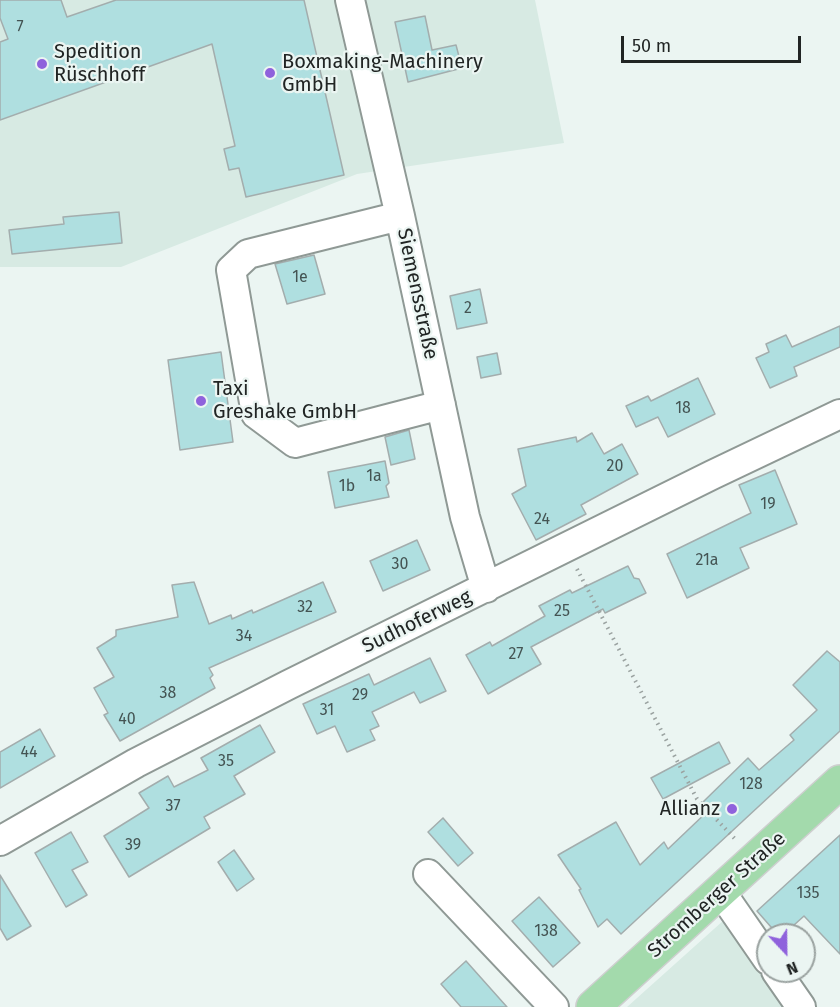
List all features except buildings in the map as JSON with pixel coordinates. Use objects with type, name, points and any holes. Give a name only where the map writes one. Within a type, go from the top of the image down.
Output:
[{"type":"main road","name":"Stromberger Straße","points":[[593,1007],[840,782]]},
{"type":"street","name":"Siemensstraße","points":[[350,0],[400,216],[465,517],[486,588]]},
{"type":"street","points":[[400,216],[248,254],[231,270],[256,414],[295,444],[441,405]]},
{"type":"street","name":"Sudhoferweg","points":[[0,841],[136,763],[288,685],[840,414]]},
{"type":"street","points":[[428,874],[554,1007]]},
{"type":"street","points":[[721,892],[756,943]]},
{"type":"street","points":[[784,983],[801,1007]]},
{"type":"path","points":[[566,547],[697,799],[755,861]]},
{"type":"shaded area","points":[[0,0],[535,0],[564,143],[357,174],[121,267],[0,267]]},
{"type":"shaded area","points":[[724,920],[756,964],[756,983],[770,983],[787,1007],[627,1007]]},
{"type":"place","name":"Spedition Rüschhoff","points":[[42,64]]},
{"type":"place","name":"Boxmaking-Machinery GmbH","points":[[270,73]]},
{"type":"place","name":"Taxi Greshake GmbH","points":[[201,401]]},
{"type":"place","name":"Allianz","points":[[732,809]]}]
